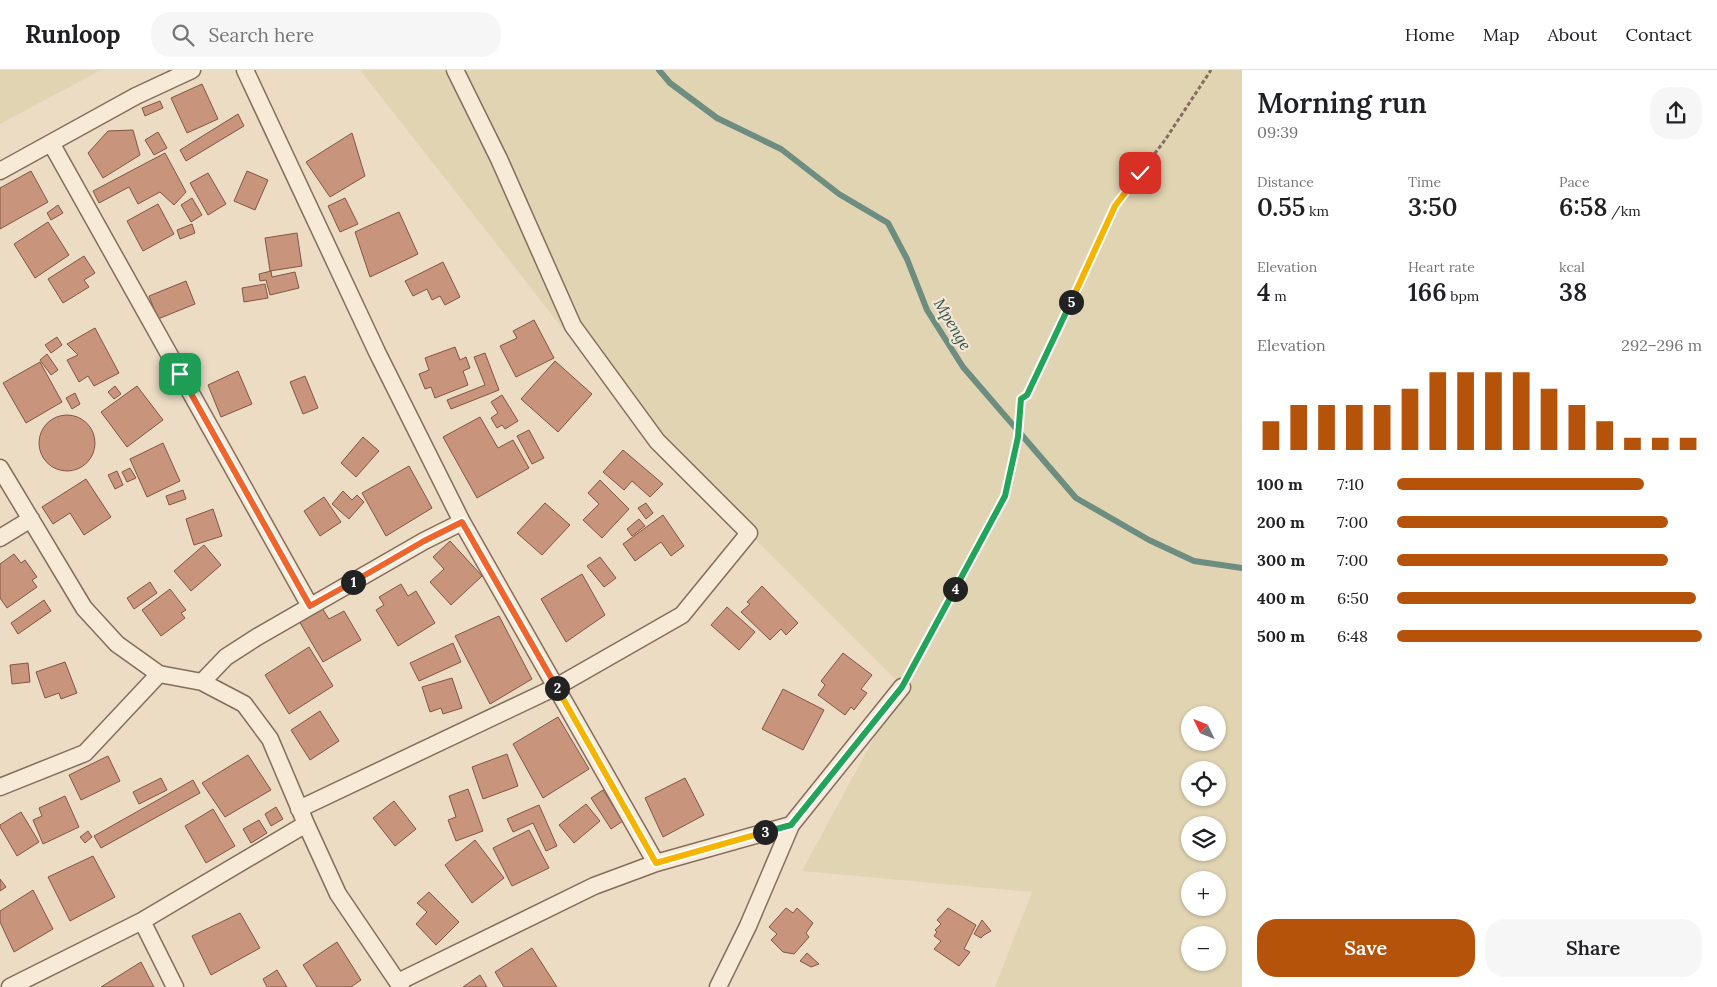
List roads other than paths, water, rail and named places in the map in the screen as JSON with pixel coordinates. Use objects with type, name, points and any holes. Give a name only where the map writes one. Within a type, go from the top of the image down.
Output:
[{"type":"street","points":[[0,171],[136,96],[192,70]]},
{"type":"street","points":[[245,70],[377,352],[462,522],[656,863]]},
{"type":"street","points":[[10,987],[142,921],[302,817],[556,687],[682,615],[749,533],[657,441],[573,326],[499,159],[455,70]]},
{"type":"street","points":[[51,143],[310,606]]},
{"type":"street","points":[[0,468],[84,608],[117,644],[159,674],[202,682],[244,704],[270,739],[302,817],[338,894],[399,985],[594,886],[656,863],[791,825]]},
{"type":"street","points":[[0,538],[31,519]]},
{"type":"street","points":[[202,682],[226,657],[257,636],[424,541],[462,522]]},
{"type":"street","points":[[0,787],[85,753],[159,674]]},
{"type":"street","points":[[718,987],[748,926],[791,825],[902,687]]},
{"type":"street","points":[[142,921],[175,987]]},
{"type":"waterway","name":"Mpenge","points":[[659,70],[670,83],[717,118],[781,149],[839,194],[888,223],[907,259],[927,310],[963,367],[1076,498],[1149,540],[1194,561],[1242,568]]}]
